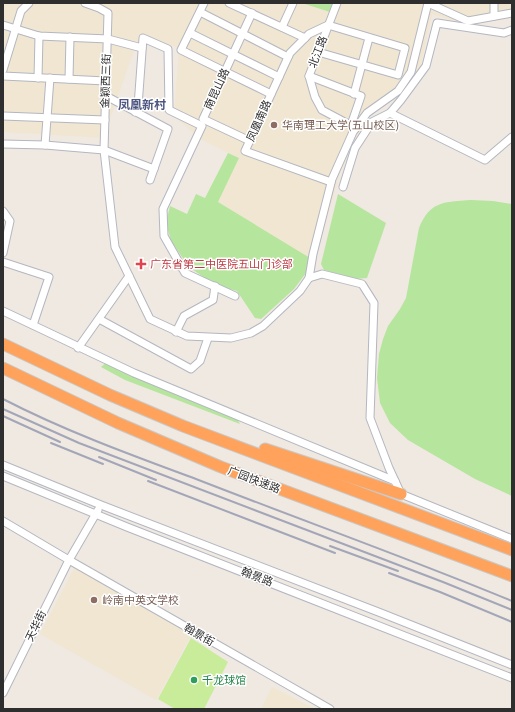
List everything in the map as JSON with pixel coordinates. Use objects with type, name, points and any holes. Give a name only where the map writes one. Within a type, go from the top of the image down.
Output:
[{"type":"highway","points":[[3,344],[110,395],[183,426],[512,550]]},
{"type":"highway","name":"广园快速路","points":[[3,368],[118,423],[221,467],[512,576]]},
{"type":"highway","points":[[183,426],[229,438],[401,494]]},
{"type":"street","points":[[3,70],[6,49],[16,30],[21,11],[29,3]]},
{"type":"street","name":"金颖西三街","points":[[85,3],[108,13],[104,150],[115,247],[150,319],[187,336],[231,338],[264,326],[300,291],[309,278]]},
{"type":"street","points":[[204,3],[181,50],[271,94]]},
{"type":"street","points":[[229,3],[305,38]]},
{"type":"street","name":"北江路","points":[[337,3],[308,76],[315,97],[322,110],[353,127]]},
{"type":"street","points":[[353,127],[367,113],[398,91],[411,72],[428,3],[468,21],[512,13]]},
{"type":"street","points":[[494,3],[494,16]]},
{"type":"street","points":[[282,27],[290,4]]},
{"type":"street","points":[[200,12],[288,57]]},
{"type":"street","name":"南昆山路","points":[[250,141],[203,119],[252,13]]},
{"type":"street","points":[[343,187],[355,148],[372,122],[390,113],[426,66],[437,23],[504,33],[512,30]]},
{"type":"street","points":[[3,25],[40,36],[108,39],[142,48]]},
{"type":"street","points":[[318,52],[398,75],[405,48],[328,25]]},
{"type":"street","name":"凤凰南路","points":[[328,25],[309,34],[290,53],[245,151],[331,182]]},
{"type":"street","points":[[190,33],[279,77]]},
{"type":"street","points":[[38,78],[40,36]]},
{"type":"street","points":[[69,79],[70,37]]},
{"type":"street","points":[[135,112],[138,106],[143,38],[168,49],[169,110],[202,126],[163,210],[164,236],[185,273],[236,296]]},
{"type":"street","points":[[354,94],[369,38]]},
{"type":"street","points":[[3,76],[106,81]]},
{"type":"street","points":[[308,76],[361,96],[353,127],[331,182],[313,254],[309,278],[322,274],[362,284],[374,303],[370,418],[401,494],[512,539]]},
{"type":"street","points":[[45,145],[50,78]]},
{"type":"street","points":[[106,96],[168,129],[150,180]]},
{"type":"street","points":[[390,113],[485,160],[512,137]]},
{"type":"street","points":[[3,116],[105,120]]},
{"type":"street","points":[[3,144],[45,145],[104,150],[154,169]]},
{"type":"street","points":[[3,211],[10,221],[3,253]]},
{"type":"street","points":[[3,262],[49,278],[33,325]]},
{"type":"street","points":[[78,348],[129,276]]},
{"type":"street","points":[[176,332],[184,316],[213,300],[215,286]]},
{"type":"street","points":[[3,311],[78,348],[134,373],[395,480]]},
{"type":"street","points":[[98,319],[191,369],[200,361],[208,338]]},
{"type":"street","name":"翰景路","points":[[3,465],[101,505],[388,615],[512,665]]},
{"type":"street","name":"翰景路","points":[[3,476],[512,678]]},
{"type":"street","name":"天华街","points":[[3,693],[69,560],[101,505]]},
{"type":"street","points":[[3,521],[69,560]]},
{"type":"street","name":"翰景街","points":[[69,560],[330,709]]},
{"type":"shaded area","name":"华南理工大学(五山校区)","points":[[3,3],[512,3],[512,18],[468,25],[432,14],[421,65],[407,86],[368,118],[340,173],[315,261],[218,202],[239,158],[200,139],[174,116],[179,48],[140,34],[103,138],[3,132]]},
{"type":"shaded area","name":"岭南中英文学校","points":[[75,567],[191,635],[156,700],[40,634]]},
{"type":"shaded area","points":[[272,687],[315,709],[261,709]]},
{"type":"green space","points":[[302,3],[340,3],[336,14]]},
{"type":"green space","points":[[228,153],[239,158],[218,202],[315,261],[294,289],[261,319],[255,318],[237,291],[215,285],[189,267],[171,241],[166,222],[170,206],[187,214],[196,194],[205,198]]},
{"type":"green space","points":[[338,194],[386,223],[367,278],[356,279],[324,270],[321,264]]},
{"type":"green space","points":[[471,200],[512,204],[512,496],[475,479],[408,440],[390,423],[380,403],[377,378],[379,354],[388,326],[406,298],[419,228],[423,219],[433,208],[439,205],[453,201]]},
{"type":"green space","points":[[108,361],[234,414],[240,424],[125,380],[101,367]]},
{"type":"green space","name":"千龙球馆","points":[[191,638],[228,662],[204,709],[175,709],[158,699]]},
{"type":"railway","points":[[3,399],[50,422],[98,442],[394,554],[512,601]]},
{"type":"railway","points":[[3,409],[79,443],[443,582],[512,610]]},
{"type":"railway","points":[[3,416],[60,442]]},
{"type":"railway","points":[[51,443],[103,464]]},
{"type":"railway","points":[[99,457],[156,480]]},
{"type":"railway","points":[[148,481],[335,553]]},
{"type":"railway","points":[[330,546],[398,571]]},
{"type":"railway","points":[[389,573],[440,592],[512,622]]},
{"type":"place","name":"华南理工大学(五山校区)","points":[[274,125]]},
{"type":"place","name":"广东省第二中医院五山门诊部","points":[[141,264]]},
{"type":"place","name":"岭南中英文学校","points":[[94,600]]},
{"type":"place","name":"千龙球馆","points":[[194,680]]},
{"type":"district","name":"凤凰新村","points":[[142,105]]}]
